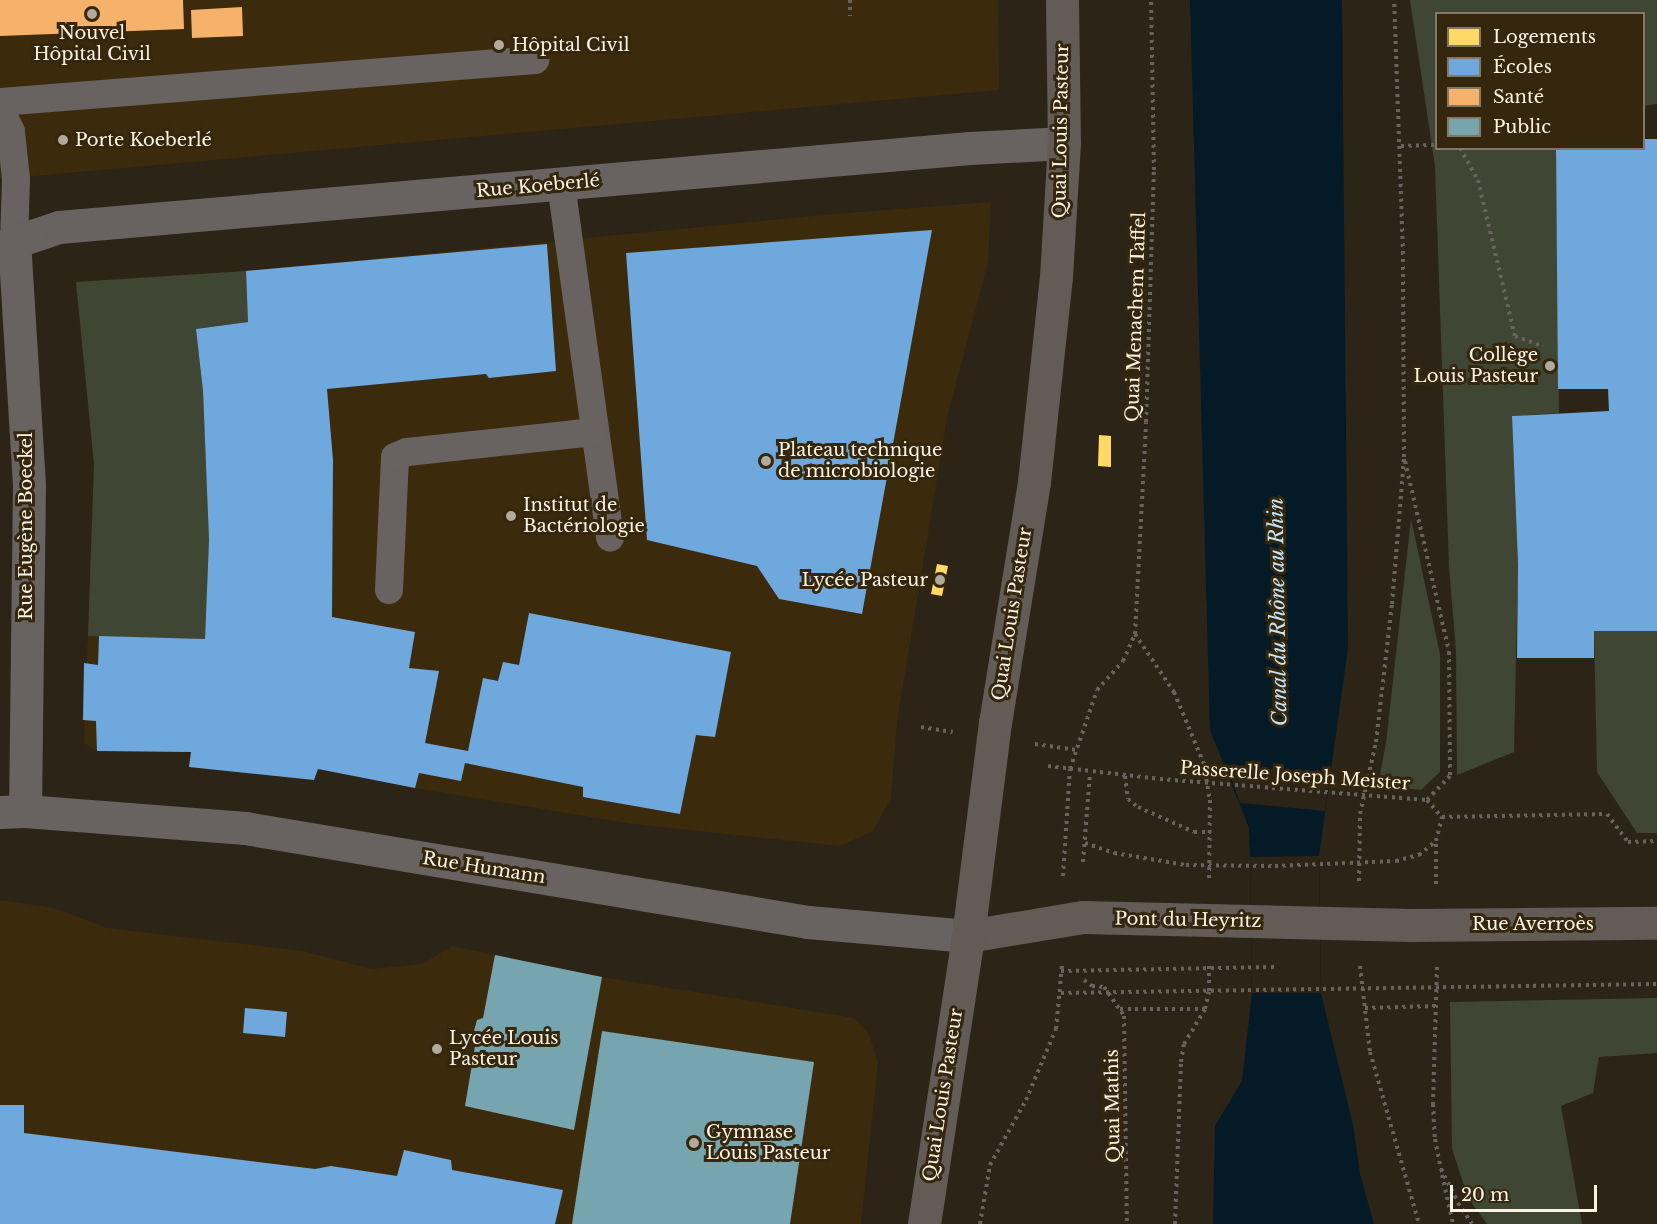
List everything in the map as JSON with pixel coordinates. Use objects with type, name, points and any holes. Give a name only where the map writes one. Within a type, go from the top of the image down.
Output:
[{"type":"main road","name":"Quai Louis Pasteur","points":[[924,1224],[968,936],[995,723],[1034,482],[1056,277],[1064,143],[1062,0]]},
{"type":"main road","name":"Pont du Heyritz","points":[[968,936],[1083,917],[1410,925]]},
{"type":"main road","name":"Rue Averroès","points":[[1410,925],[1657,923]]},
{"type":"street","name":"Rue Koeberlé","points":[[7,244],[59,227],[970,148],[1064,143]]},
{"type":"street","name":"Rue Eugène Boeckel","points":[[7,244],[29,485],[12,811]]},
{"type":"street","name":"Rue Humann","points":[[12,811],[245,828],[808,922],[968,936]]},
{"type":"lane","points":[[0,102],[535,60]]},
{"type":"lane","points":[[0,109],[11,132],[16,178],[7,244]]},
{"type":"lane","points":[[561,184],[610,538]]},
{"type":"lane","points":[[389,590],[395,457],[407,452],[594,432]]},
{"type":"path","points":[[850,0],[850,16]]},
{"type":"path","name":"Quai Menachem Taffel","points":[[1070,769],[1097,690],[1123,661],[1135,634],[1146,422],[1154,170],[1151,0]]},
{"type":"path","points":[[1359,886],[1360,814],[1378,719],[1392,604],[1404,457],[1401,146],[1394,0]]},
{"type":"path","points":[[1401,146],[1435,145]]},
{"type":"path","points":[[1461,150],[1478,180],[1515,336],[1543,346]]},
{"type":"path","points":[[1404,457],[1449,652],[1450,776],[1428,800],[1442,817]]},
{"type":"path","name":"Passerelle Joseph Meister","points":[[1048,766],[1090,773],[1428,800]]},
{"type":"path","points":[[1064,841],[1070,769]]},
{"type":"path","points":[[1083,862],[1090,773]]},
{"type":"path","points":[[1125,776],[1128,799],[1138,807],[1194,832],[1210,832]]},
{"type":"path","points":[[1442,817],[1607,814],[1629,842],[1657,841]]},
{"type":"path","points":[[1085,843],[1114,853],[1186,865],[1275,866],[1396,861],[1419,855],[1436,841],[1442,817]]},
{"type":"path","points":[[1360,963],[1370,1052],[1419,1224]]},
{"type":"path","points":[[1061,972],[1278,967]]},
{"type":"path","points":[[1084,980],[1092,986],[1104,987],[1108,992]]},
{"type":"path","points":[[980,1224],[990,1165],[1017,1115],[1056,1029],[1062,981]]},
{"type":"path","points":[[1061,993],[1657,984]]},
{"type":"path","points":[[1437,987],[1433,1104],[1435,1139],[1453,1224]]},
{"type":"path","name":"Quai Mathis","points":[[1108,992],[1124,1016],[1127,1224]]},
{"type":"path","points":[[1365,1008],[1435,1006]]},
{"type":"path","points":[[1119,1009],[1205,1009]]},
{"type":"path","points":[[1441,1169],[1458,1203],[1472,1224]]},
{"type":"shaded area","name":"Hôpital Civil","points":[[0,0],[998,0],[999,90],[0,179]]},
{"type":"shaded area","name":"Institut de Bactériologie","points":[[991,202],[988,262],[947,418],[897,721],[891,798],[873,831],[840,846],[633,824],[415,788],[318,769],[314,780],[189,767],[191,752],[97,751],[84,743],[94,464],[76,282],[246,271],[835,214]]},
{"type":"shaded area","name":"Lycée Louis Pasteur","points":[[0,900],[54,908],[107,928],[303,951],[372,969],[422,964],[452,946],[602,977],[854,1018],[869,1034],[878,1063],[861,1224],[0,1224]]},
{"type":"green space","points":[[1410,0],[1657,0],[1657,104],[1645,106],[1645,12],[1435,12],[1435,150],[1556,150],[1559,413],[1512,416],[1518,564],[1514,752],[1457,775],[1456,651],[1449,567],[1435,166]]},
{"type":"green space","points":[[246,271],[248,322],[196,329],[203,391],[209,540],[205,639],[88,636],[94,464],[76,282]]},
{"type":"green space","points":[[1411,519],[1440,654],[1440,772],[1421,790],[1378,785],[1386,743]]},
{"type":"green space","points":[[1594,631],[1657,631],[1657,833],[1637,833],[1597,772]]},
{"type":"green space","points":[[1657,998],[1657,1053],[1599,1057],[1593,1093],[1561,1106],[1582,1224],[1487,1224],[1468,1198],[1452,1149],[1450,1002]]},
{"type":"water","name":"Canal du Rhône au Rhin","points":[[1190,0],[1342,0],[1348,648],[1319,856],[1321,993],[1353,1125],[1360,1174],[1374,1224],[1213,1224],[1215,1126],[1242,1081],[1252,993],[1250,857],[1249,828],[1210,730]]},
{"type":"pier","points":[[1227,766],[1330,773],[1325,811],[1240,803]]},
{"type":"pier","points":[[1319,856],[1321,993],[1252,993],[1250,857]]},
{"type":"building: Logements","points":[[1099,435],[1111,436],[1111,467],[1098,466]]},
{"type":"building: Logements","points":[[937,564],[948,566],[942,596],[931,594]]},
{"type":"building: Écoles","points":[[1645,139],[1657,139],[1657,631],[1594,631],[1594,658],[1517,658],[1518,564],[1512,416],[1609,411],[1608,389],[1558,389],[1556,150],[1645,150]]},
{"type":"building: Écoles","name":"Plateau technique de microbiologie","points":[[932,230],[862,614],[779,599],[757,566],[647,540],[626,253]]},
{"type":"building: Écoles","points":[[547,244],[556,371],[489,378],[486,374],[327,389],[333,460],[332,617],[415,632],[409,668],[439,671],[425,743],[468,751],[483,678],[498,681],[503,662],[519,665],[529,613],[731,652],[715,737],[696,735],[680,814],[583,797],[583,787],[465,763],[461,781],[419,773],[415,788],[318,769],[314,780],[189,767],[191,752],[97,751],[96,721],[83,720],[84,663],[98,665],[99,636],[205,639],[209,540],[203,391],[196,329],[248,322],[246,271]]},
{"type":"building: Écoles","points":[[245,1008],[287,1012],[285,1037],[243,1033]]},
{"type":"building: Écoles","points":[[0,1105],[24,1105],[24,1133],[315,1169],[331,1166],[397,1176],[404,1150],[451,1160],[452,1170],[563,1190],[555,1224],[0,1224]]},
{"type":"building: Santé","name":"Nouvel Hôpital Civil","points":[[0,0],[183,0],[184,29],[0,36]]},
{"type":"building: Santé","points":[[242,7],[243,36],[192,38],[191,10]]},
{"type":"building: Public","points":[[495,955],[602,977],[574,1130],[465,1106],[475,1046],[471,1042],[477,1020],[483,1018]]},
{"type":"building: Public","name":"Gymnase Louis Pasteur","points":[[602,1031],[814,1062],[790,1224],[572,1224]]},
{"type":"place","name":"Nouvel Hôpital Civil","points":[[92,14]]},
{"type":"place","name":"Hôpital Civil","points":[[499,45]]},
{"type":"place","name":"Porte Koeberlé","points":[[63,140]]},
{"type":"place","name":"Collège Louis Pasteur","points":[[1550,366]]},
{"type":"place","name":"Plateau technique de microbiologie","points":[[766,461]]},
{"type":"place","name":"Institut de Bactériologie","points":[[511,516]]},
{"type":"place","name":"Lycée Pasteur","points":[[940,580]]},
{"type":"place","name":"Lycée Louis Pasteur","points":[[437,1049]]},
{"type":"place","name":"Gymnase Louis Pasteur","points":[[694,1143]]}]
